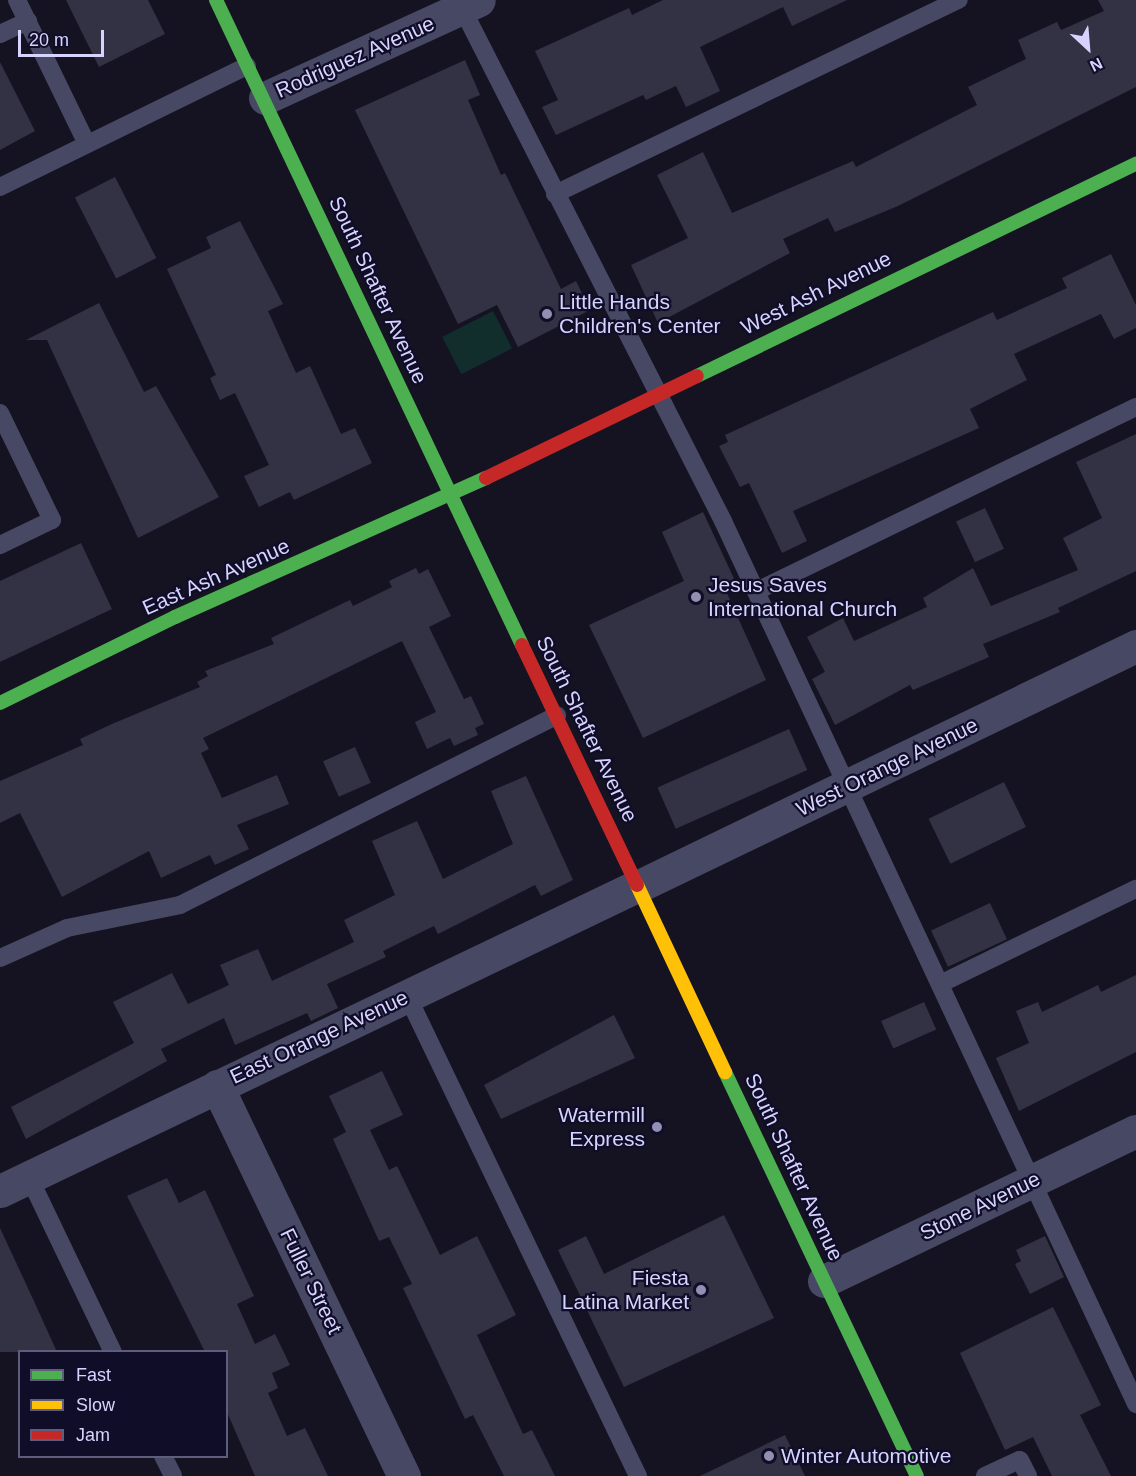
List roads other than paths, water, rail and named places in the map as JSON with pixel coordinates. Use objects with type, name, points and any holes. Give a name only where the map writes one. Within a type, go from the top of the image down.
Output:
[{"type":"main road","name":"South Shafter Avenue","points":[[216,0],[265,98],[917,1476]]},
{"type":"main road","name":"West Ash Avenue","points":[[451,495],[1136,164]]},
{"type":"main road","name":"East Ash Avenue","points":[[0,703],[175,617],[451,495]]},
{"type":"street","name":"Rodriguez Avenue","points":[[265,98],[470,4]]},
{"type":"street","name":"West Orange Avenue","points":[[638,886],[1136,646]]},
{"type":"street","name":"East Orange Avenue","points":[[0,1191],[638,886]]},
{"type":"street","name":"Fuller Street","points":[[217,1086],[404,1476]]},
{"type":"street","name":"Stone Avenue","points":[[825,1281],[1136,1131]]},
{"type":"lane","points":[[18,0],[87,144]]},
{"type":"lane","points":[[555,194],[959,0]]},
{"type":"lane","points":[[470,4],[555,194],[757,591],[942,983],[1029,1183],[1130,1377],[1136,1404]]},
{"type":"lane","points":[[0,34],[28,21]]},
{"type":"lane","points":[[0,187],[247,66]]},
{"type":"lane","points":[[757,591],[1136,407]]},
{"type":"lane","points":[[0,413],[52,520],[0,545]]},
{"type":"lane","points":[[0,958],[67,928],[180,905],[557,715]]},
{"type":"lane","points":[[942,983],[1136,889]]},
{"type":"lane","points":[[407,995],[638,1476]]},
{"type":"lane","points":[[29,1177],[112,1350]]},
{"type":"lane","points":[[164,1458],[173,1476]]},
{"type":"lane","points":[[986,1476],[1020,1460],[1028,1476]]},
{"type":"place","name":"Little Hands Children's Center","points":[[547,314]]},
{"type":"place","name":"Jesus Saves International Church","points":[[696,597]]},
{"type":"place","name":"Watermill Express","points":[[657,1127]]},
{"type":"place","name":"Fiesta Latina Market","points":[[701,1290]]},
{"type":"place","name":"Winter Automotive","points":[[769,1456]]}]
